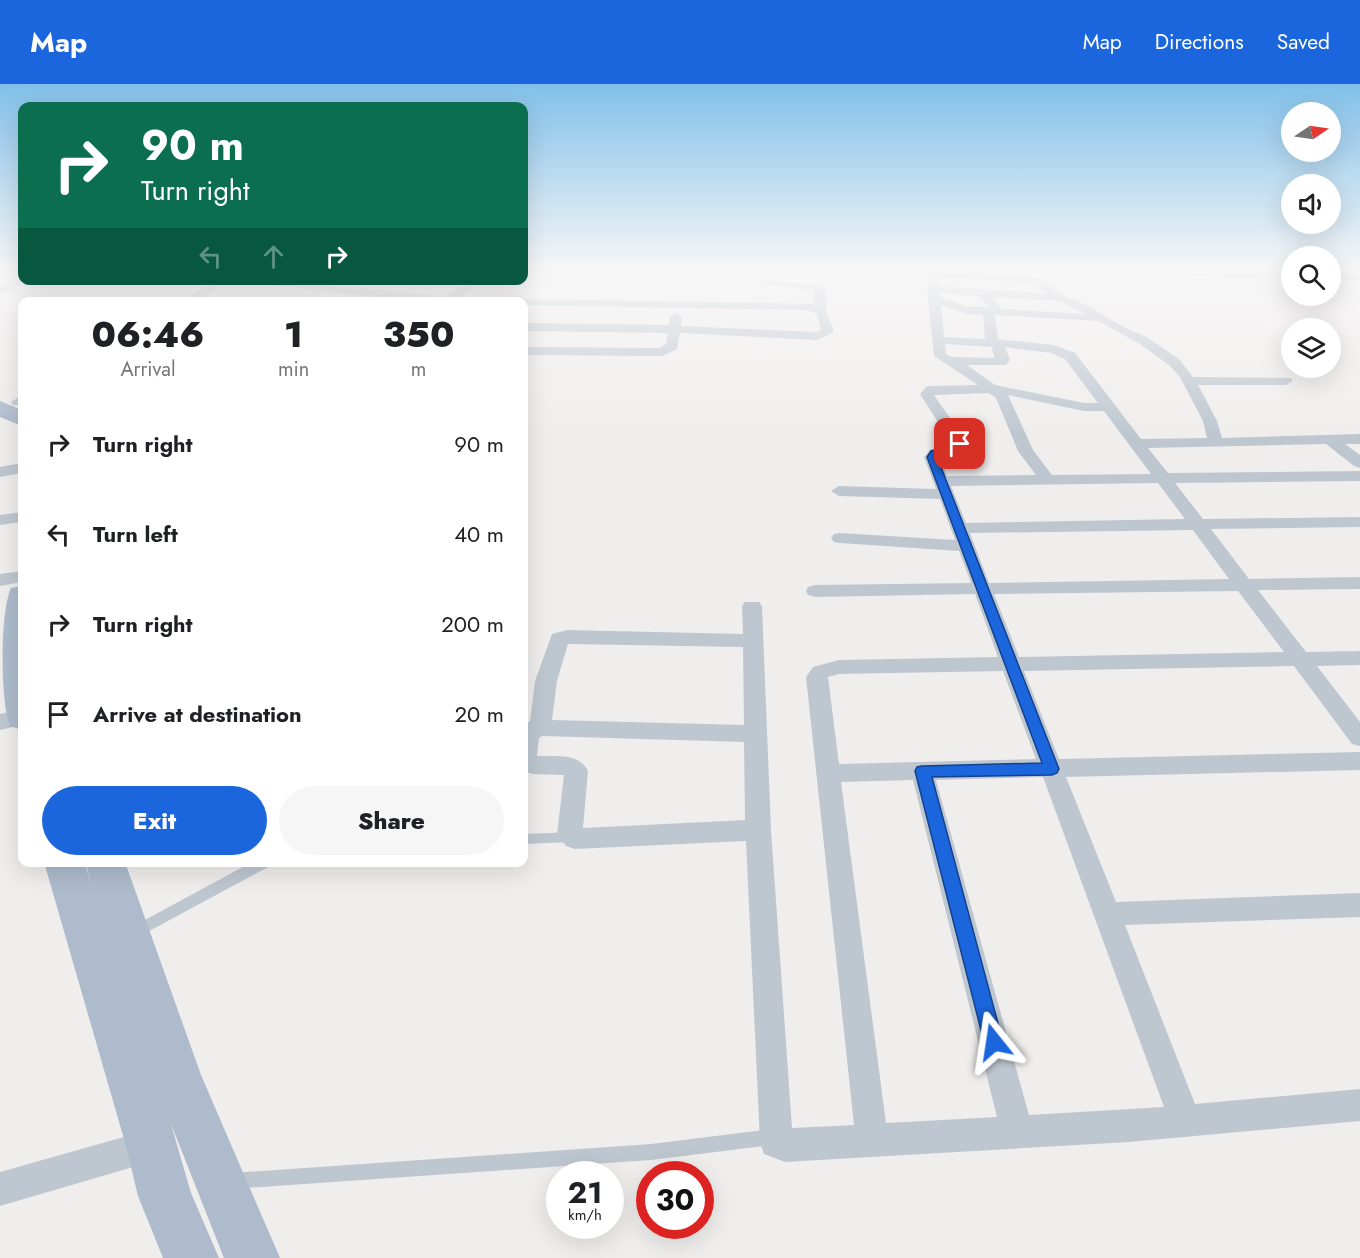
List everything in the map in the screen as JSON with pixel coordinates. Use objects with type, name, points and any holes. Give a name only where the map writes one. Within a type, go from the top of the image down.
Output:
[{"type":"main road","points":[[18,616],[14,636],[7,649],[18,697]]},
{"type":"main road","points":[[66,867],[152,1146],[165,1196],[191,1258]]},
{"type":"main road","points":[[107,867],[178,1080],[252,1258]]},
{"type":"street","points":[[528,351],[663,352],[672,346],[675,326]]},
{"type":"street","points":[[528,327],[822,335],[828,332],[826,326]]},
{"type":"street","points":[[937,326],[939,354],[946,361],[958,365],[1005,400],[1026,451],[1047,479]]},
{"type":"street","points":[[990,326],[991,339],[999,343]]},
{"type":"street","points":[[1114,326],[1161,351],[1174,362],[1189,381],[1210,421],[1215,441]]},
{"type":"street","points":[[938,340],[1054,348],[1070,356],[1360,738]]},
{"type":"street","points":[[946,361],[1001,362],[1003,360],[998,350],[999,343]]},
{"type":"street","points":[[1189,381],[1286,381]]},
{"type":"street","points":[[1109,407],[1084,407],[1015,390],[991,388],[932,390],[927,393],[960,444],[956,449],[933,455],[944,487],[1186,1121]]},
{"type":"street","points":[[1137,444],[1360,439]]},
{"type":"street","points":[[1329,440],[1360,464]]},
{"type":"street","points":[[0,472],[18,469]]},
{"type":"street","points":[[839,491],[944,487],[1047,479],[1360,476]]},
{"type":"street","points":[[0,520],[18,518]]},
{"type":"street","points":[[840,538],[963,537],[1199,525],[1360,522]]},
{"type":"street","points":[[0,580],[18,577]]},
{"type":"street","points":[[815,591],[1360,583]]},
{"type":"street","points":[[752,606],[758,830],[776,1142],[785,1146],[1017,1132],[1186,1121],[1360,1105]]},
{"type":"street","points":[[528,736],[538,728],[541,721],[546,681],[557,641],[563,638],[753,641]]},
{"type":"street","points":[[872,1140],[817,677],[823,670],[838,667],[1360,658]]},
{"type":"street","points":[[0,722],[18,718]]},
{"type":"street","points":[[538,728],[755,734]]},
{"type":"street","points":[[828,773],[1360,761]]},
{"type":"street","points":[[528,764],[570,766],[576,771],[570,834],[572,837],[758,830]]},
{"type":"street","points":[[922,771],[1017,1132]]},
{"type":"street","points":[[1107,914],[1360,905]]},
{"type":"street","points":[[0,1189],[152,1146]]},
{"type":"lane","points":[[528,839],[572,837]]},
{"type":"lane","points":[[129,935],[256,867]]},
{"type":"lane","points":[[220,1182],[651,1152],[774,1137]]},
{"type":"route","points":[[960,444],[956,449],[935,453],[932,457],[1052,769],[922,771],[994,1042]]}]
